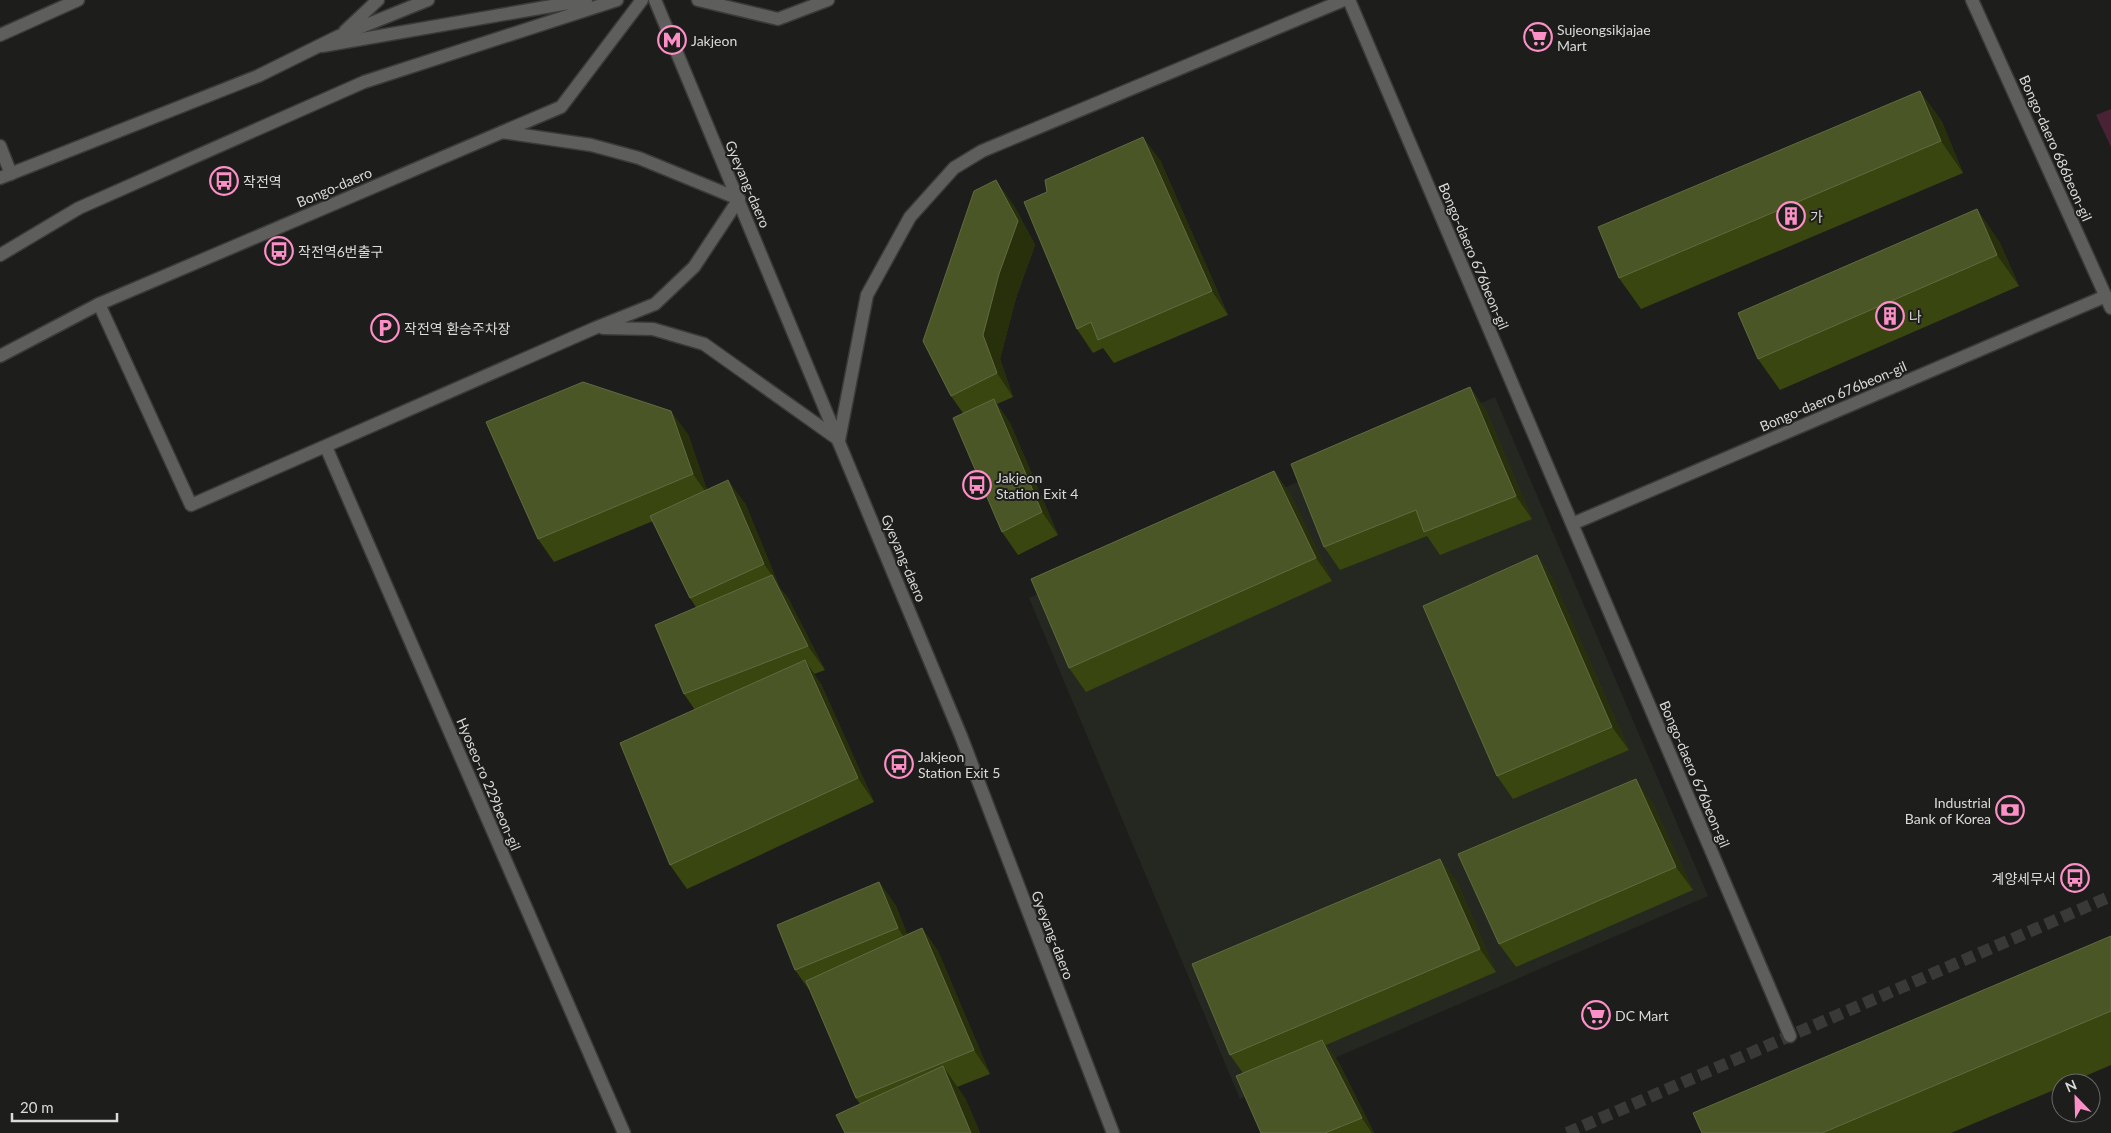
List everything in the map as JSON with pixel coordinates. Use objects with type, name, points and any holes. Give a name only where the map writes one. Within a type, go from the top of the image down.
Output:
[{"type":"street","points":[[0,35],[78,0]]},
{"type":"street","points":[[339,36],[378,0]]},
{"type":"street","points":[[0,146],[5,176],[258,76],[339,36],[428,0]]},
{"type":"street","points":[[318,47],[586,0]]},
{"type":"street","points":[[0,255],[79,208],[364,82],[617,0]]},
{"type":"street","name":"Bongo-daero","points":[[0,356],[99,304],[561,107],[642,0]]},
{"type":"street","name":"Gyeyang-daero","points":[[655,0],[961,736],[1113,1133]]},
{"type":"street","points":[[698,0],[778,19],[828,0]]},
{"type":"street","points":[[595,328],[652,329],[704,344],[839,440],[868,295],[910,217],[954,168],[982,151],[1344,0]]},
{"type":"street","name":"Bongo-daero 676beon-gil","points":[[1349,0],[1790,1036]]},
{"type":"street","name":"Bongo-daero 686beon-gil","points":[[1972,0],[2111,308]]},
{"type":"street","points":[[99,304],[191,505],[595,328],[655,304],[694,267],[739,200],[639,158],[591,144],[502,132]]},
{"type":"street","name":"Bongo-daero 676beon-gil","points":[[1572,524],[2106,296]]},
{"type":"street","name":"Hyoseo-ro 229beon-gil","points":[[326,447],[624,1133]]},
{"type":"shaded area","points":[[2111,109],[2111,147],[2096,115]]},
{"type":"shaded area","points":[[1495,397],[1708,896],[1240,1099],[1029,598]]},
{"type":"building","points":[[1920,91],[1941,141],[1619,278],[1598,227]]},
{"type":"building","points":[[1143,137],[1212,291],[1098,340],[1091,322],[1077,329],[1024,202],[1047,192],[1045,180]]},
{"type":"building","points":[[996,180],[1018,221],[999,274],[983,335],[997,373],[951,396],[923,341],[974,191]]},
{"type":"building","points":[[1977,209],[1997,255],[1758,359],[1738,313]]},
{"type":"building","points":[[583,382],[671,411],[693,474],[538,539],[486,422]]},
{"type":"building","points":[[1470,387],[1516,496],[1424,532],[1416,510],[1324,547],[1291,464]]},
{"type":"building","points":[[994,399],[1042,512],[1002,532],[953,418]]},
{"type":"building","points":[[1274,471],[1316,558],[1069,668],[1031,579]]},
{"type":"building","points":[[728,480],[764,564],[690,598],[650,516]]},
{"type":"building","points":[[1537,555],[1612,727],[1497,776],[1423,606]]},
{"type":"building","points":[[772,575],[808,646],[684,694],[655,625]]},
{"type":"building","points":[[805,660],[858,778],[670,865],[620,743]]},
{"type":"building","points":[[1636,779],[1676,867],[1499,944],[1458,854]]},
{"type":"building","points":[[1440,859],[1480,949],[1230,1055],[1192,964]]},
{"type":"building","points":[[879,882],[898,928],[795,970],[777,925]]},
{"type":"building","points":[[922,928],[974,1050],[856,1098],[806,981]]},
{"type":"building","points":[[2111,936],[2111,1011],[1822,1133],[1702,1133],[1693,1113]]},
{"type":"building","points":[[1322,1040],[1362,1118],[1325,1133],[1261,1133],[1236,1076]]},
{"type":"building","points":[[943,1066],[971,1133],[845,1133],[836,1115]]},
{"type":"tunnel","points":[[1567,1133],[2111,896]]},
{"type":"place","name":"Sujeongsikjajae Mart","points":[[1538,37]]},
{"type":"place","name":"Jakjeon","points":[[672,40]]},
{"type":"place","name":"작전역","points":[[224,181]]},
{"type":"place","name":"가","points":[[1791,216]]},
{"type":"place","name":"작전역6번출구","points":[[279,251]]},
{"type":"place","name":"나","points":[[1890,316]]},
{"type":"place","name":"작전역 환승주차장","points":[[385,328]]},
{"type":"place","name":"Jakjeon Station Exit 4","points":[[977,485]]},
{"type":"place","name":"Jakjeon Station Exit 5","points":[[899,764]]},
{"type":"place","name":"Industrial Bank of Korea","points":[[2010,810]]},
{"type":"place","name":"계양세무서","points":[[2075,878]]},
{"type":"place","name":"DC Mart","points":[[1596,1015]]}]
